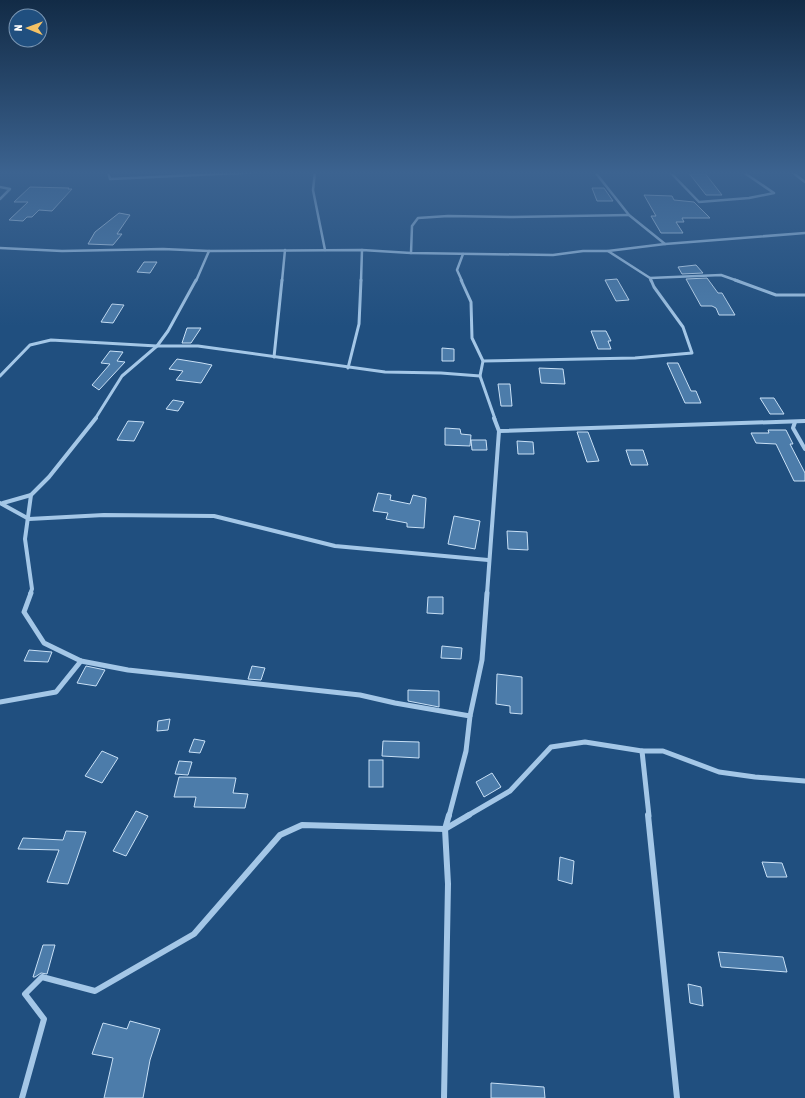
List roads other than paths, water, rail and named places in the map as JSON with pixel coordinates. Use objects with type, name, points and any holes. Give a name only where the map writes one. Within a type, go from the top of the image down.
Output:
[{"type":"street","points":[[320,223],[325,250]]},
{"type":"street","points":[[411,253],[412,226],[414,223]]},
{"type":"street","points":[[639,223],[665,244]]},
{"type":"street","points":[[0,248],[62,251],[163,248],[209,251],[362,250],[411,253],[553,255],[583,251],[608,251],[665,244],[805,233]]},
{"type":"street","points":[[274,357],[286,250]]},
{"type":"street","points":[[348,368],[358,324],[362,250]]},
{"type":"street","points":[[1,503],[31,495],[49,477],[94,421],[122,376],[157,346],[168,331],[199,275],[209,251]]},
{"type":"street","points":[[483,361],[635,358],[692,353],[683,327],[654,287],[650,278],[608,251]]},
{"type":"street","points":[[444,1098],[448,884],[445,829],[466,751],[470,716],[482,660],[488,560],[499,431],[480,376],[483,361],[472,338],[471,302],[457,270],[463,254]]},
{"type":"street","points":[[650,278],[721,275],[776,295],[805,295]]},
{"type":"street","points":[[0,376],[30,345],[51,340],[157,346],[198,346],[385,372],[440,372],[480,376]]},
{"type":"street","points":[[499,431],[805,421]]},
{"type":"street","points":[[795,422],[793,428],[805,449]]},
{"type":"street","points":[[31,495],[29,519],[25,539],[32,589],[24,612],[44,643],[81,661],[128,670],[360,695],[395,703],[470,716]]},
{"type":"street","points":[[1,503],[29,519],[104,515],[214,516],[334,546],[488,560]]},
{"type":"street","points":[[0,702],[56,692],[81,661]]},
{"type":"street","points":[[22,1098],[44,1019],[25,994],[42,977],[95,991],[194,934],[280,835],[302,825],[445,829],[510,791],[552,747],[585,742],[642,751],[663,751],[719,772],[755,777],[805,781]]},
{"type":"street","points":[[642,751],[677,1098]]}]
